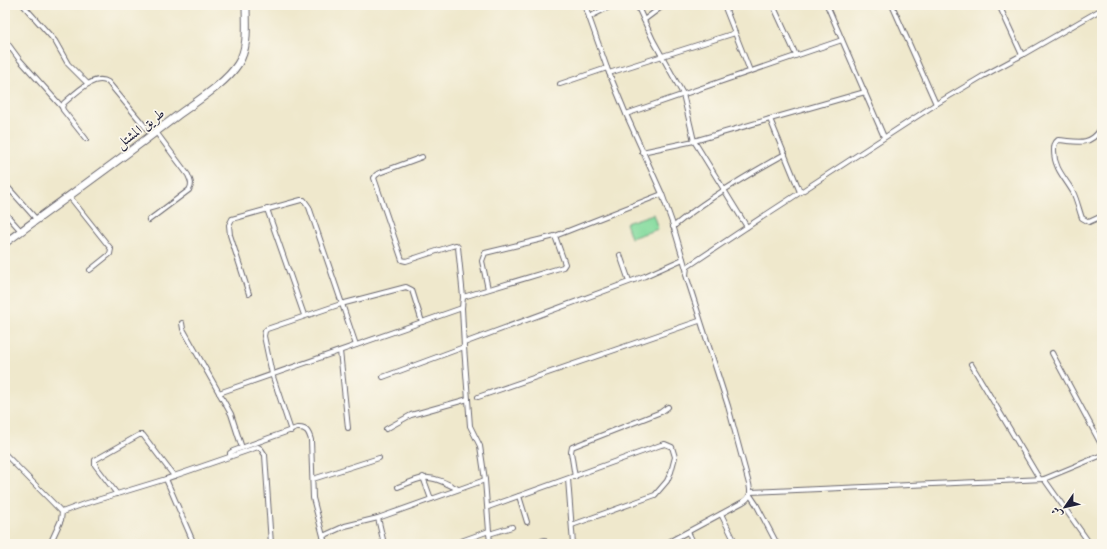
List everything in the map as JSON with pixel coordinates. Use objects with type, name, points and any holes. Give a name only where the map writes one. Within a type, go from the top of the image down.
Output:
[{"type":"main road","name":"طريق المشتل","points":[[5,243],[154,134],[211,91],[230,74],[238,64],[244,51],[246,39],[246,5]]},
{"type":"street","points":[[24,5],[55,41],[68,64],[88,84]]},
{"type":"street","points":[[585,5],[607,68],[642,152],[662,194],[683,259],[686,275],[700,321],[728,406],[749,484],[750,494],[777,544]]},
{"type":"street","points":[[589,17],[613,5]]},
{"type":"street","points":[[637,5],[683,94],[694,141],[747,227]]},
{"type":"street","points":[[644,20],[664,5]]},
{"type":"street","points":[[724,5],[750,71]]},
{"type":"street","points":[[773,5],[796,55]]},
{"type":"street","points":[[827,5],[884,137]]},
{"type":"street","points":[[892,5],[936,104]]},
{"type":"street","points":[[999,5],[1022,55]]},
{"type":"street","points":[[686,270],[687,267],[700,258],[936,104],[1102,9]]},
{"type":"street","points":[[610,73],[735,33]]},
{"type":"street","points":[[5,40],[19,59],[62,107],[86,139]]},
{"type":"street","points":[[626,114],[842,40]]},
{"type":"street","points":[[560,84],[607,68]]},
{"type":"street","points":[[62,107],[88,84],[96,79],[101,79],[108,82],[188,175],[191,182],[191,187],[189,190],[149,220]]},
{"type":"street","points":[[642,152],[694,141],[865,92]]},
{"type":"street","points":[[770,119],[800,192]]},
{"type":"street","points":[[1100,130],[1095,137],[1086,141],[1058,140],[1054,146],[1054,156],[1060,174],[1073,192],[1082,218],[1088,222],[1102,216]]},
{"type":"street","points":[[673,227],[725,190],[785,154]]},
{"type":"street","points":[[422,157],[379,173],[374,178],[402,260],[406,261],[456,245],[459,251],[463,297],[462,308],[464,345],[471,428],[479,443],[488,507],[490,544]]},
{"type":"street","points":[[5,184],[36,220]]},
{"type":"street","points":[[488,289],[482,262],[485,253],[555,236],[662,194]]},
{"type":"street","points":[[69,196],[111,249],[110,254],[90,270]]},
{"type":"street","points":[[249,294],[234,249],[229,225],[232,219],[304,200],[306,202],[356,345]]},
{"type":"street","points":[[267,209],[304,315]]},
{"type":"street","points":[[5,213],[21,232]]},
{"type":"street","points":[[463,297],[563,267],[565,264],[555,236]]},
{"type":"street","points":[[620,255],[629,282]]},
{"type":"street","points":[[383,377],[629,282],[683,259]]},
{"type":"street","points":[[291,431],[272,374],[264,336],[265,330],[304,315],[406,287],[412,290],[422,322]]},
{"type":"street","points":[[219,393],[462,308]]},
{"type":"street","points":[[478,397],[700,321]]},
{"type":"street","points":[[182,323],[183,329],[231,414],[242,448]]},
{"type":"street","points":[[340,351],[348,428]]},
{"type":"street","points":[[1052,354],[1102,446]]},
{"type":"street","points":[[971,364],[1041,479],[1090,544]]},
{"type":"street","points":[[386,430],[411,415],[468,399]]},
{"type":"street","points":[[575,477],[571,452],[572,447],[661,412],[668,407]]},
{"type":"street","points":[[230,456],[231,452],[291,431],[302,428],[306,430],[309,433],[311,440],[314,498],[325,544]]},
{"type":"street","points":[[117,494],[94,462],[95,460],[139,435],[143,435],[174,476]]},
{"type":"street","points":[[488,507],[665,444],[672,447],[675,453],[669,478],[661,490],[655,495],[572,525]]},
{"type":"street","points":[[62,512],[166,479],[258,447],[265,454],[271,544]]},
{"type":"street","points":[[5,454],[62,512]]},
{"type":"street","points":[[665,544],[743,502],[750,494],[1041,479],[1102,455]]},
{"type":"street","points":[[313,479],[378,458]]},
{"type":"street","points":[[398,487],[423,477],[436,479],[458,489]]},
{"type":"street","points":[[423,477],[431,499]]},
{"type":"street","points":[[166,479],[194,544]]},
{"type":"street","points":[[568,479],[573,544]]},
{"type":"street","points":[[323,536],[345,526],[378,518],[485,480]]},
{"type":"street","points":[[519,496],[528,522]]},
{"type":"street","points":[[51,543],[61,520],[62,512]]},
{"type":"street","points":[[721,514],[736,544]]},
{"type":"street","points":[[378,518],[384,544]]},
{"type":"street","points":[[453,544],[512,527]]},
{"type":"street","points":[[688,532],[694,544]]},
{"type":"street","points":[[531,544],[544,540]]},
{"type":"green space","points":[[653,214],[658,229],[631,238],[626,223]]}]
